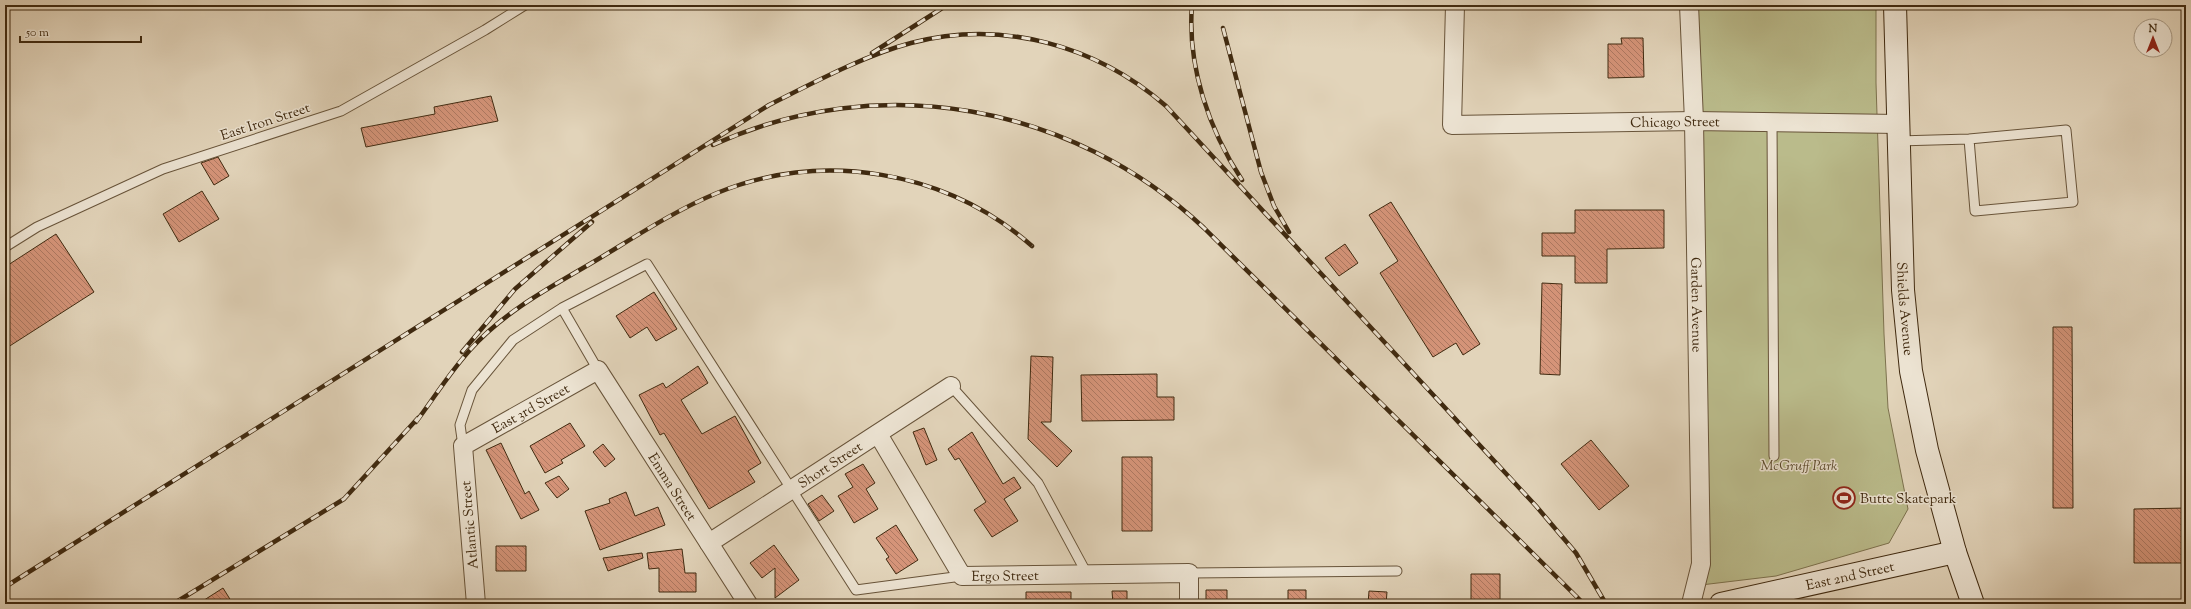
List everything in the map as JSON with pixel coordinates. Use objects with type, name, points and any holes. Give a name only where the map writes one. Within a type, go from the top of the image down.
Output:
[{"type":"main road","name":"Shields Avenue","points":[[1895,5],[1903,290],[1911,371],[1927,450],[1955,552],[1973,604]]},
{"type":"main road","name":"East 2nd Street","points":[[1721,604],[1955,552]]},
{"type":"street","name":"Chicago Street","points":[[1455,5],[1452,125],[1694,121],[1772,124],[1898,132]]},
{"type":"street","name":"Garden Avenue","points":[[1689,5],[1694,121],[1701,564],[1691,604]]},
{"type":"street","name":"East 3rd Street","points":[[463,446],[598,370]]},
{"type":"street","name":"Emma Street","points":[[598,370],[748,604]]},
{"type":"street","name":"Short Street","points":[[709,543],[951,386]]},
{"type":"street","name":"Ergo Street","points":[[878,434],[962,576],[1189,573]]},
{"type":"street","name":"Atlantic Street","points":[[463,446],[476,604]]},
{"type":"street","points":[[1189,573],[1189,604]]},
{"type":"lane","name":"East Iron Street","points":[[5,247],[37,227],[163,169],[341,111],[485,30],[525,5]]},
{"type":"lane","points":[[1772,124],[1774,456]]},
{"type":"lane","points":[[1898,132],[1968,139],[2066,130],[2073,202],[1975,211],[1968,139]]},
{"type":"lane","points":[[463,446],[460,425],[472,390],[513,340],[562,308],[647,264],[791,491],[856,590],[962,576]]},
{"type":"lane","points":[[562,308],[598,370]]},
{"type":"lane","points":[[951,386],[1038,483],[1087,574]]},
{"type":"lane","points":[[1189,573],[1397,571]]},
{"type":"green space","name":"McGruff Park","points":[[1694,5],[1876,5],[1876,83],[1884,334],[1888,408],[1908,509],[1889,543],[1776,576],[1701,585]]},
{"type":"building","points":[[1621,38],[1643,38],[1644,77],[1608,78],[1608,44],[1622,44]]},
{"type":"building","points":[[491,96],[498,121],[366,147],[361,128],[435,114],[434,107]]},
{"type":"building","points":[[218,157],[229,176],[214,185],[201,163]]},
{"type":"building","points":[[202,191],[219,219],[179,242],[163,214]]},
{"type":"building","points":[[1391,202],[1480,344],[1463,355],[1456,343],[1433,357],[1380,273],[1398,261],[1369,215]]},
{"type":"building","points":[[1575,210],[1664,210],[1664,248],[1607,249],[1607,283],[1575,283],[1575,256],[1542,256],[1542,233],[1575,233]]},
{"type":"building","points":[[56,234],[94,292],[5,349],[5,267]]},
{"type":"building","points":[[1345,244],[1358,263],[1339,276],[1325,258]]},
{"type":"building","points":[[1542,283],[1562,284],[1560,375],[1540,374]]},
{"type":"building","points":[[654,292],[677,329],[656,341],[647,327],[630,338],[616,316]]},
{"type":"building","points":[[2053,327],[2072,327],[2073,508],[2053,508]]},
{"type":"building","points":[[1031,356],[1053,357],[1051,422],[1041,422],[1072,451],[1057,467],[1028,439]]},
{"type":"building","points":[[698,366],[708,383],[681,400],[702,434],[735,416],[761,463],[748,471],[755,482],[709,509],[664,433],[660,435],[639,395],[663,383],[666,388]]},
{"type":"building","points":[[1157,374],[1157,397],[1174,397],[1174,420],[1082,421],[1081,375]]},
{"type":"building","points":[[570,423],[585,446],[561,460],[563,463],[545,473],[530,446]]},
{"type":"building","points":[[924,428],[937,460],[926,465],[913,432]]},
{"type":"building","points":[[972,432],[1003,484],[1014,477],[1021,488],[1004,499],[1018,521],[992,537],[974,510],[986,502],[959,458],[955,460],[948,449]]},
{"type":"building","points":[[1591,440],[1629,486],[1599,510],[1561,464]]},
{"type":"building","points":[[501,443],[525,494],[529,491],[539,510],[521,519],[486,450]]},
{"type":"building","points":[[603,444],[615,459],[605,467],[593,452]]},
{"type":"building","points":[[1122,457],[1152,457],[1152,531],[1122,531]]},
{"type":"building","points":[[863,464],[875,483],[866,489],[878,509],[854,523],[838,496],[853,487],[845,474]]},
{"type":"building","points":[[559,476],[569,489],[557,498],[545,483]]},
{"type":"building","points":[[626,492],[635,516],[658,507],[665,525],[600,550],[585,511],[610,503],[609,499]]},
{"type":"building","points":[[822,495],[834,511],[819,521],[808,504]]},
{"type":"building","points":[[2186,508],[2186,563],[2134,563],[2134,509]]},
{"type":"building","points":[[896,525],[918,560],[896,574],[886,559],[889,557],[876,538]]},
{"type":"building","points":[[774,545],[799,580],[775,598],[775,568],[762,578],[750,563]]},
{"type":"building","points":[[496,546],[526,546],[526,571],[496,571]]},
{"type":"building","points":[[682,549],[685,573],[696,573],[696,592],[659,592],[659,568],[649,569],[647,553]]},
{"type":"building","points":[[642,553],[643,558],[608,571],[603,558]]},
{"type":"building","points":[[1471,574],[1500,574],[1500,604],[1471,604]]},
{"type":"building","points":[[223,588],[233,604],[198,604]]},
{"type":"building","points":[[1206,590],[1227,590],[1227,604],[1206,604]]},
{"type":"building","points":[[1288,590],[1306,590],[1306,604],[1288,604]]},
{"type":"building","points":[[1112,591],[1127,591],[1127,604],[1113,604]]},
{"type":"building","points":[[1369,591],[1387,592],[1386,604],[1368,604]]},
{"type":"building","points":[[1026,592],[1071,592],[1071,604],[1026,604]]},
{"type":"railway","points":[[872,53],[947,5]]},
{"type":"railway","points":[[1192,5],[1191,28],[1193,51],[1203,97],[1210,119],[1230,161],[1242,180]]},
{"type":"railway","points":[[1223,28],[1261,172],[1274,206],[1289,232]]},
{"type":"railway","points":[[5,587],[769,105],[857,62],[893,48],[945,36],[979,34],[1013,36],[1046,43],[1079,53],[1109,67],[1139,85],[1166,106],[1536,506],[1576,553],[1606,604]]},
{"type":"railway","points":[[713,145],[776,122],[841,108],[906,105],[971,112],[1034,127],[1095,152],[1152,186],[1204,228],[1584,604]]},
{"type":"railway","points":[[416,422],[449,376],[470,350],[515,310],[548,288],[672,215],[717,193],[757,180],[798,172],[840,171],[882,175],[922,184],[961,200],[998,220],[1032,246]]},
{"type":"railway","points":[[462,352],[515,289],[592,222]]},
{"type":"railway","points":[[173,604],[344,499],[418,418]]},
{"type":"place","name":"Butte Skatepark","points":[[1844,498]]}]
